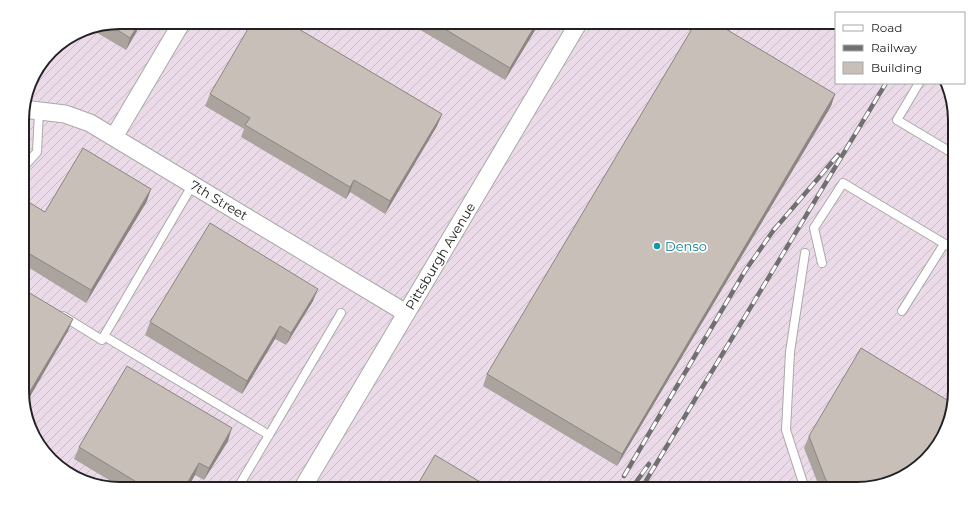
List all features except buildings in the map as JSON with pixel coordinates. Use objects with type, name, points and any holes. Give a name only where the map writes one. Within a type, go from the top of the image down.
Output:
[{"type":"street","points":[[114,137],[178,29]]},
{"type":"street","name":"Pittsburgh Avenue","points":[[307,482],[575,29]]},
{"type":"street","name":"7th Street","points":[[31,110],[65,114],[90,123],[406,313]]},
{"type":"lane","points":[[918,84],[897,120],[948,150]]},
{"type":"lane","points":[[29,161],[37,152],[31,110]]},
{"type":"lane","points":[[822,263],[814,228],[843,183],[948,246]]},
{"type":"lane","points":[[193,184],[104,336],[269,435]]},
{"type":"lane","points":[[902,311],[944,244]]},
{"type":"lane","points":[[803,482],[786,430],[790,352],[805,253]]},
{"type":"lane","points":[[56,312],[102,340]]},
{"type":"lane","points":[[241,482],[341,313]]},
{"type":"shaded area","points":[[120,29],[835,29],[835,84],[941,84],[945,96],[948,120],[948,397],[943,421],[939,431],[926,451],[908,467],[887,477],[863,482],[120,482],[96,479],[80,473],[60,460],[44,442],[32,415],[30,403],[29,114],[32,96],[38,80],[51,60],[69,44],[96,32]]},
{"type":"railway","points":[[645,482],[885,84]]},
{"type":"railway","points":[[624,476],[745,271],[773,231],[838,155]]},
{"type":"railway","points":[[636,482],[649,464]]},
{"type":"place","name":"Denso","points":[[657,246]]}]
